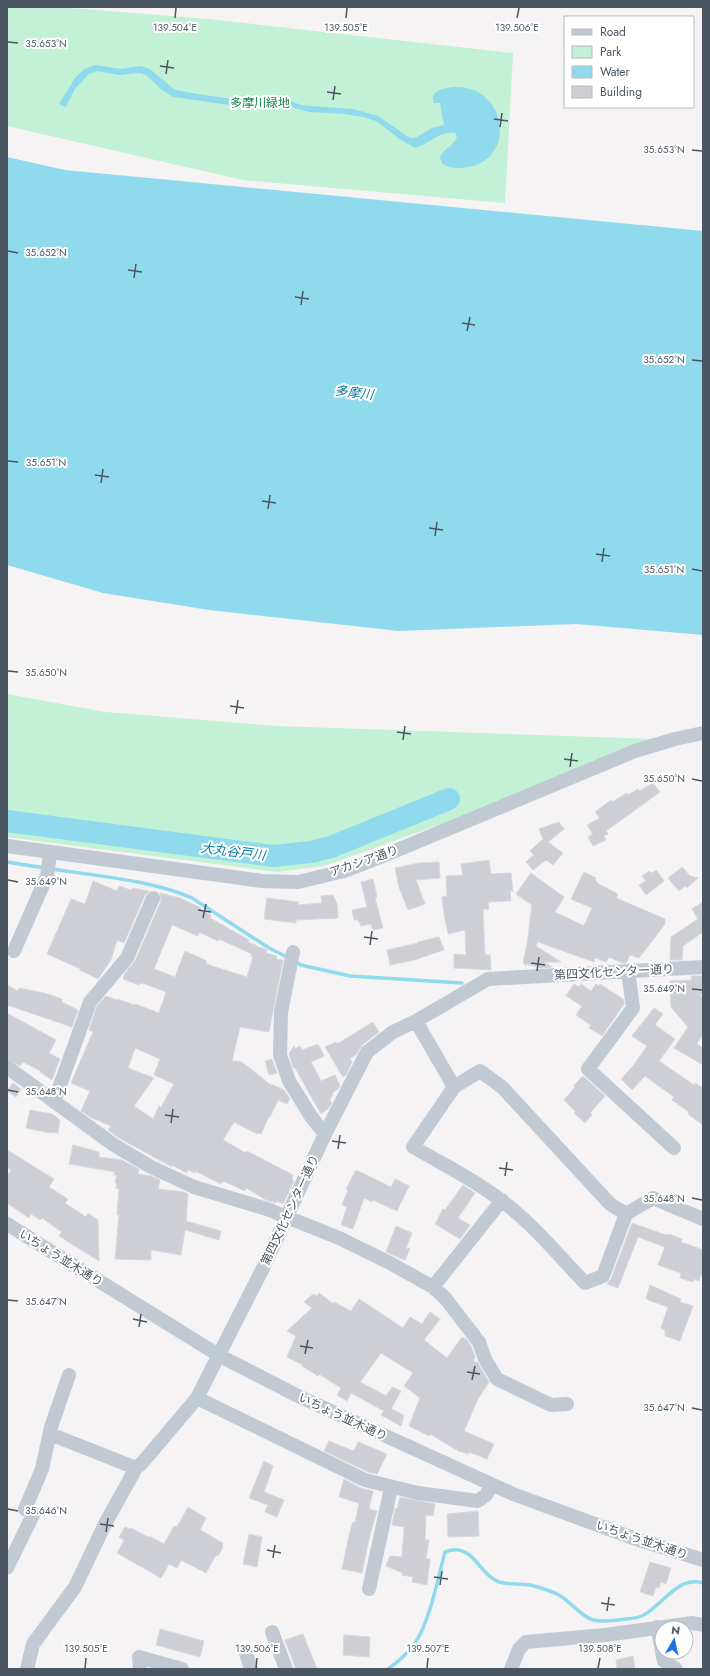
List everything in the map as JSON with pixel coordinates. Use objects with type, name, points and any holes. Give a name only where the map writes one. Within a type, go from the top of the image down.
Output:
[{"type":"street","name":"アカシア通り","points":[[7,846],[49,857],[262,881],[298,882],[344,871],[378,858],[635,751],[675,739],[703,733]]},
{"type":"street","points":[[14,951],[47,876],[49,857]]},
{"type":"street","points":[[54,1102],[90,1002],[100,988],[127,958],[153,898]]},
{"type":"street","points":[[291,959],[281,1012],[280,1055],[289,1081],[312,1118],[325,1134]]},
{"type":"street","name":"第四文化センター通り","points":[[27,1669],[33,1644],[75,1587],[105,1524],[136,1468],[142,1463],[197,1398],[220,1356],[287,1218],[325,1134],[367,1052],[393,1032],[416,1021],[488,979],[703,967]]},
{"type":"street","points":[[628,971],[633,1008],[588,1069],[674,1148]]},
{"type":"street","points":[[416,1021],[454,1087]]},
{"type":"street","points":[[626,1214],[610,1204],[502,1087],[480,1071],[454,1087],[413,1147],[461,1174],[502,1200],[521,1217],[585,1283],[603,1276],[626,1214],[654,1198],[703,1219]]},
{"type":"street","points":[[9,1073],[54,1102],[114,1145],[151,1167],[194,1187],[267,1208],[287,1218],[339,1238],[388,1262],[433,1287],[445,1298],[479,1342],[485,1359],[497,1379],[551,1405],[567,1404]]},
{"type":"street","points":[[433,1287],[502,1200]]},
{"type":"street","name":"いちょう並木通り","points":[[7,1224],[220,1356],[298,1396],[491,1485],[618,1533],[703,1560]]},
{"type":"street","points":[[7,1568],[34,1513],[25,1509],[42,1469],[51,1427],[68,1375]]},
{"type":"street","points":[[197,1398],[343,1471],[391,1488],[478,1501],[486,1495],[491,1485]]},
{"type":"street","points":[[50,1434],[136,1468]]},
{"type":"street","points":[[369,1590],[391,1488]]},
{"type":"street","points":[[511,1669],[519,1649],[526,1642],[605,1635],[654,1627]]},
{"type":"street","points":[[272,1632],[286,1669]]},
{"type":"street","points":[[246,1653],[251,1669]]},
{"type":"street","points":[[140,1669],[139,1656],[182,1669]]},
{"type":"street","points":[[664,1660],[676,1669]]},
{"type":"green space","name":"多摩川緑地","points":[[7,7],[58,7],[208,19],[513,53],[505,203],[243,180],[7,126]]},
{"type":"green space","points":[[7,694],[105,712],[276,726],[652,739],[447,822],[324,866],[277,872],[7,837]]},
{"type":"water","points":[[96,65],[121,69],[140,66],[150,69],[175,90],[198,94],[245,101],[283,98],[301,105],[353,109],[378,116],[410,138],[415,138],[432,128],[444,125],[440,103],[434,103],[433,99],[436,92],[442,89],[454,87],[472,89],[486,98],[495,110],[500,125],[499,140],[492,153],[480,163],[462,168],[451,167],[442,163],[440,157],[456,139],[457,136],[455,133],[444,134],[415,148],[401,140],[376,121],[363,117],[345,114],[309,112],[278,103],[266,106],[244,107],[173,97],[162,90],[146,75],[139,73],[119,75],[98,71],[89,74],[75,89],[66,107],[59,104],[75,78],[84,69]]},
{"type":"water","name":"多摩川","points":[[7,157],[65,170],[703,231],[703,635],[576,624],[399,631],[209,610],[103,593],[7,565]]},
{"type":"building","points":[[653,783],[660,792],[606,831],[608,834],[604,836],[606,840],[593,846],[588,837],[593,834],[587,825],[600,818],[595,812],[611,800],[612,802],[627,793],[628,795],[638,789],[639,791]]},
{"type":"building","points":[[559,822],[564,829],[548,842],[563,853],[553,865],[546,860],[533,870],[526,862],[534,855],[530,851],[543,839],[539,829]]},
{"type":"building","points":[[489,860],[491,874],[511,873],[513,892],[510,890],[511,901],[488,902],[489,909],[483,909],[485,955],[490,955],[491,970],[454,968],[454,954],[466,955],[465,930],[448,934],[442,897],[447,896],[446,876],[463,875],[461,864]]},
{"type":"building","points":[[439,862],[440,878],[416,880],[425,904],[408,910],[399,887],[395,868],[419,863]]},
{"type":"building","points":[[682,867],[690,876],[698,878],[687,888],[685,886],[679,891],[668,878]]},
{"type":"building","points":[[656,870],[664,881],[646,895],[639,885],[646,881],[642,876],[649,871],[652,873]]},
{"type":"building","points":[[584,872],[596,878],[595,880],[597,883],[618,894],[616,898],[665,919],[665,924],[639,958],[630,955],[626,963],[622,963],[609,957],[606,962],[595,958],[594,962],[538,942],[536,946],[561,962],[544,962],[552,967],[541,968],[527,964],[525,966],[523,963],[532,905],[516,894],[531,873],[564,897],[555,912],[584,926],[592,908],[571,899]]},
{"type":"building","points":[[373,879],[377,897],[375,898],[383,928],[373,930],[371,924],[361,926],[358,920],[354,920],[352,910],[367,907],[361,882]]},
{"type":"building","points":[[93,881],[117,891],[119,886],[131,890],[132,888],[149,891],[145,895],[124,943],[117,940],[111,960],[98,979],[80,970],[81,969],[47,954],[71,899],[85,904]]},
{"type":"building","points":[[160,893],[180,898],[201,908],[200,910],[211,915],[210,918],[249,940],[248,942],[267,950],[266,953],[277,956],[276,959],[283,960],[269,1032],[240,1027],[232,1061],[242,1062],[272,1086],[271,1084],[284,1090],[290,1099],[287,1104],[278,1100],[261,1134],[257,1134],[234,1122],[223,1140],[246,1153],[247,1151],[293,1175],[292,1180],[294,1181],[283,1204],[277,1201],[276,1203],[266,1200],[246,1188],[245,1191],[223,1181],[221,1184],[195,1171],[195,1173],[188,1170],[187,1173],[172,1165],[172,1167],[119,1138],[108,1130],[111,1126],[92,1118],[81,1111],[90,1091],[71,1083],[93,1032],[89,1030],[97,1006],[106,996],[134,1005],[135,1004],[159,1013],[166,992],[145,984],[140,983],[139,985],[123,979],[125,973],[135,961],[161,901]],"holes":[[[172,925],[198,936],[199,932],[218,941],[219,939],[252,954],[251,956],[253,957],[247,977],[206,964],[207,961],[185,951],[175,977],[154,969]],[[135,1048],[160,1059],[154,1075],[174,1084],[161,1107],[159,1106],[153,1119],[134,1106],[154,1078],[128,1068]]]},
{"type":"building","points":[[333,895],[337,904],[338,918],[296,920],[296,923],[264,919],[267,898],[299,902],[298,905],[322,903],[321,896]]},
{"type":"building","points":[[703,902],[703,932],[683,946],[682,960],[670,960],[671,937],[698,919],[692,909]]},
{"type":"building","points":[[439,937],[444,950],[414,960],[390,965],[387,950]]},
{"type":"building","points":[[691,976],[703,976],[703,991],[700,996],[703,997],[703,1034],[697,1044],[703,1048],[703,1065],[674,1048],[688,1027],[671,1007],[670,981],[692,980]]},
{"type":"building","points":[[574,984],[579,987],[581,984],[591,991],[596,984],[599,986],[600,984],[623,999],[624,1004],[602,1036],[589,1028],[591,1025],[576,1015],[582,1006],[566,996]]},
{"type":"building","points":[[7,985],[18,991],[19,988],[44,993],[62,999],[62,1002],[78,1010],[72,1027],[7,1005]]},
{"type":"building","points":[[654,1008],[663,1014],[655,1025],[675,1039],[659,1061],[694,1085],[695,1083],[703,1088],[703,1125],[688,1114],[689,1112],[672,1100],[674,1097],[645,1076],[632,1090],[621,1079],[633,1066],[647,1046],[632,1036]]},
{"type":"building","points":[[7,1013],[56,1040],[49,1053],[60,1059],[52,1080],[40,1072],[41,1071],[23,1062],[20,1066],[7,1059]]},
{"type":"building","points":[[373,1022],[379,1032],[362,1045],[356,1055],[350,1058],[352,1062],[346,1075],[343,1077],[325,1047],[336,1042],[337,1044]]},
{"type":"building","points":[[318,1044],[324,1056],[311,1062],[321,1081],[335,1075],[340,1086],[332,1093],[333,1094],[330,1100],[332,1103],[328,1109],[321,1114],[295,1068],[293,1068],[289,1054],[294,1046],[295,1049],[300,1046],[302,1050]]},
{"type":"building","points":[[272,1059],[277,1073],[269,1075],[265,1061]]},
{"type":"building","points":[[583,1076],[605,1096],[590,1113],[592,1115],[585,1123],[574,1113],[576,1112],[564,1100],[575,1087],[574,1085]]},
{"type":"building","points":[[13,1083],[21,1089],[16,1097],[7,1091]]},
{"type":"building","points":[[30,1110],[52,1114],[60,1120],[58,1133],[26,1128]]},
{"type":"building","points":[[73,1145],[99,1152],[99,1157],[122,1160],[139,1169],[138,1174],[151,1176],[160,1180],[158,1189],[184,1192],[188,1194],[186,1221],[221,1231],[219,1240],[185,1230],[181,1255],[151,1250],[151,1260],[115,1259],[119,1215],[117,1215],[119,1189],[116,1188],[117,1184],[115,1182],[117,1175],[114,1175],[115,1172],[69,1164]]},
{"type":"building","points":[[7,1150],[54,1179],[49,1187],[68,1199],[65,1203],[86,1217],[88,1213],[98,1220],[99,1261],[59,1236],[62,1232],[42,1218],[40,1220],[31,1214],[29,1218],[7,1203],[7,1177],[11,1170],[7,1167]]},
{"type":"building","points":[[356,1170],[391,1187],[395,1179],[409,1186],[397,1211],[373,1200],[372,1202],[364,1198],[353,1229],[341,1225],[347,1207],[342,1205],[348,1190],[346,1189]]},
{"type":"building","points":[[463,1185],[475,1193],[458,1218],[470,1225],[460,1239],[435,1224],[443,1209],[445,1210]]},
{"type":"building","points":[[632,1223],[663,1234],[669,1234],[682,1239],[681,1242],[703,1250],[703,1276],[701,1275],[699,1281],[694,1279],[693,1282],[680,1278],[681,1273],[658,1265],[665,1247],[638,1237],[618,1288],[607,1284],[611,1279]]},
{"type":"building","points":[[396,1226],[412,1233],[406,1248],[410,1249],[405,1260],[386,1252]]},
{"type":"building","points":[[650,1285],[681,1299],[680,1302],[693,1306],[680,1341],[665,1336],[665,1330],[661,1328],[668,1307],[646,1298]]},
{"type":"building","points":[[319,1293],[333,1304],[334,1302],[351,1311],[359,1299],[403,1328],[410,1317],[422,1324],[430,1312],[440,1319],[424,1340],[447,1358],[462,1337],[467,1340],[475,1357],[473,1361],[478,1363],[489,1382],[478,1399],[464,1431],[494,1444],[487,1459],[469,1452],[468,1454],[460,1452],[430,1434],[429,1436],[409,1426],[420,1398],[404,1386],[413,1373],[381,1353],[360,1382],[386,1396],[392,1387],[401,1391],[391,1409],[404,1415],[401,1426],[381,1415],[384,1411],[351,1393],[347,1401],[337,1395],[341,1388],[287,1357],[296,1336],[287,1331],[312,1308],[304,1302],[313,1294],[317,1296]]},
{"type":"building","points":[[329,1441],[354,1451],[358,1442],[387,1454],[377,1474],[368,1472],[324,1451]]},
{"type":"building","points":[[264,1461],[273,1466],[264,1492],[284,1500],[277,1517],[265,1512],[268,1505],[249,1498]]},
{"type":"building","points":[[344,1479],[361,1488],[373,1491],[369,1509],[377,1511],[362,1573],[342,1569],[350,1531],[353,1522],[355,1523],[359,1503],[339,1497]]},
{"type":"building","points":[[400,1497],[435,1504],[433,1516],[426,1515],[425,1540],[429,1540],[426,1559],[430,1559],[427,1585],[412,1582],[413,1577],[402,1575],[403,1573],[386,1566],[390,1556],[402,1557],[404,1527],[392,1525],[395,1508],[397,1509]]},
{"type":"building","points":[[188,1507],[206,1518],[200,1530],[223,1543],[223,1547],[218,1556],[216,1555],[206,1573],[181,1560],[177,1568],[169,1564],[161,1578],[117,1553],[124,1540],[119,1537],[125,1527],[131,1528],[164,1544],[174,1526],[177,1527]]},
{"type":"building","points":[[478,1511],[479,1536],[448,1537],[447,1514]]},
{"type":"building","points":[[249,1534],[262,1537],[257,1567],[243,1564]]},
{"type":"building","points":[[650,1562],[671,1568],[666,1584],[661,1582],[659,1588],[656,1587],[653,1596],[640,1592]]},
{"type":"building","points":[[160,1629],[204,1641],[200,1657],[156,1645]]},
{"type":"building","points":[[303,1634],[317,1669],[296,1669],[285,1640]]},
{"type":"building","points":[[344,1635],[370,1637],[369,1657],[343,1655]]},
{"type":"building","points":[[633,1656],[635,1669],[617,1669],[616,1660]]},
{"type":"waterway","name":"大丸谷戸川","points":[[7,821],[273,856],[311,852],[331,847],[449,799]]},
{"type":"waterway","points":[[7,862],[45,868]]},
{"type":"waterway","points":[[52,869],[123,879],[159,887],[192,898],[269,948],[289,958]]},
{"type":"waterway","points":[[294,961],[301,965],[350,976],[462,983]]},
{"type":"waterway","points":[[388,1669],[409,1650],[420,1634],[433,1599],[445,1552],[454,1550],[462,1551],[475,1560],[492,1578],[499,1582],[530,1585],[559,1595],[583,1615],[596,1621],[612,1621],[642,1616],[678,1587],[686,1583],[703,1583]]}]
